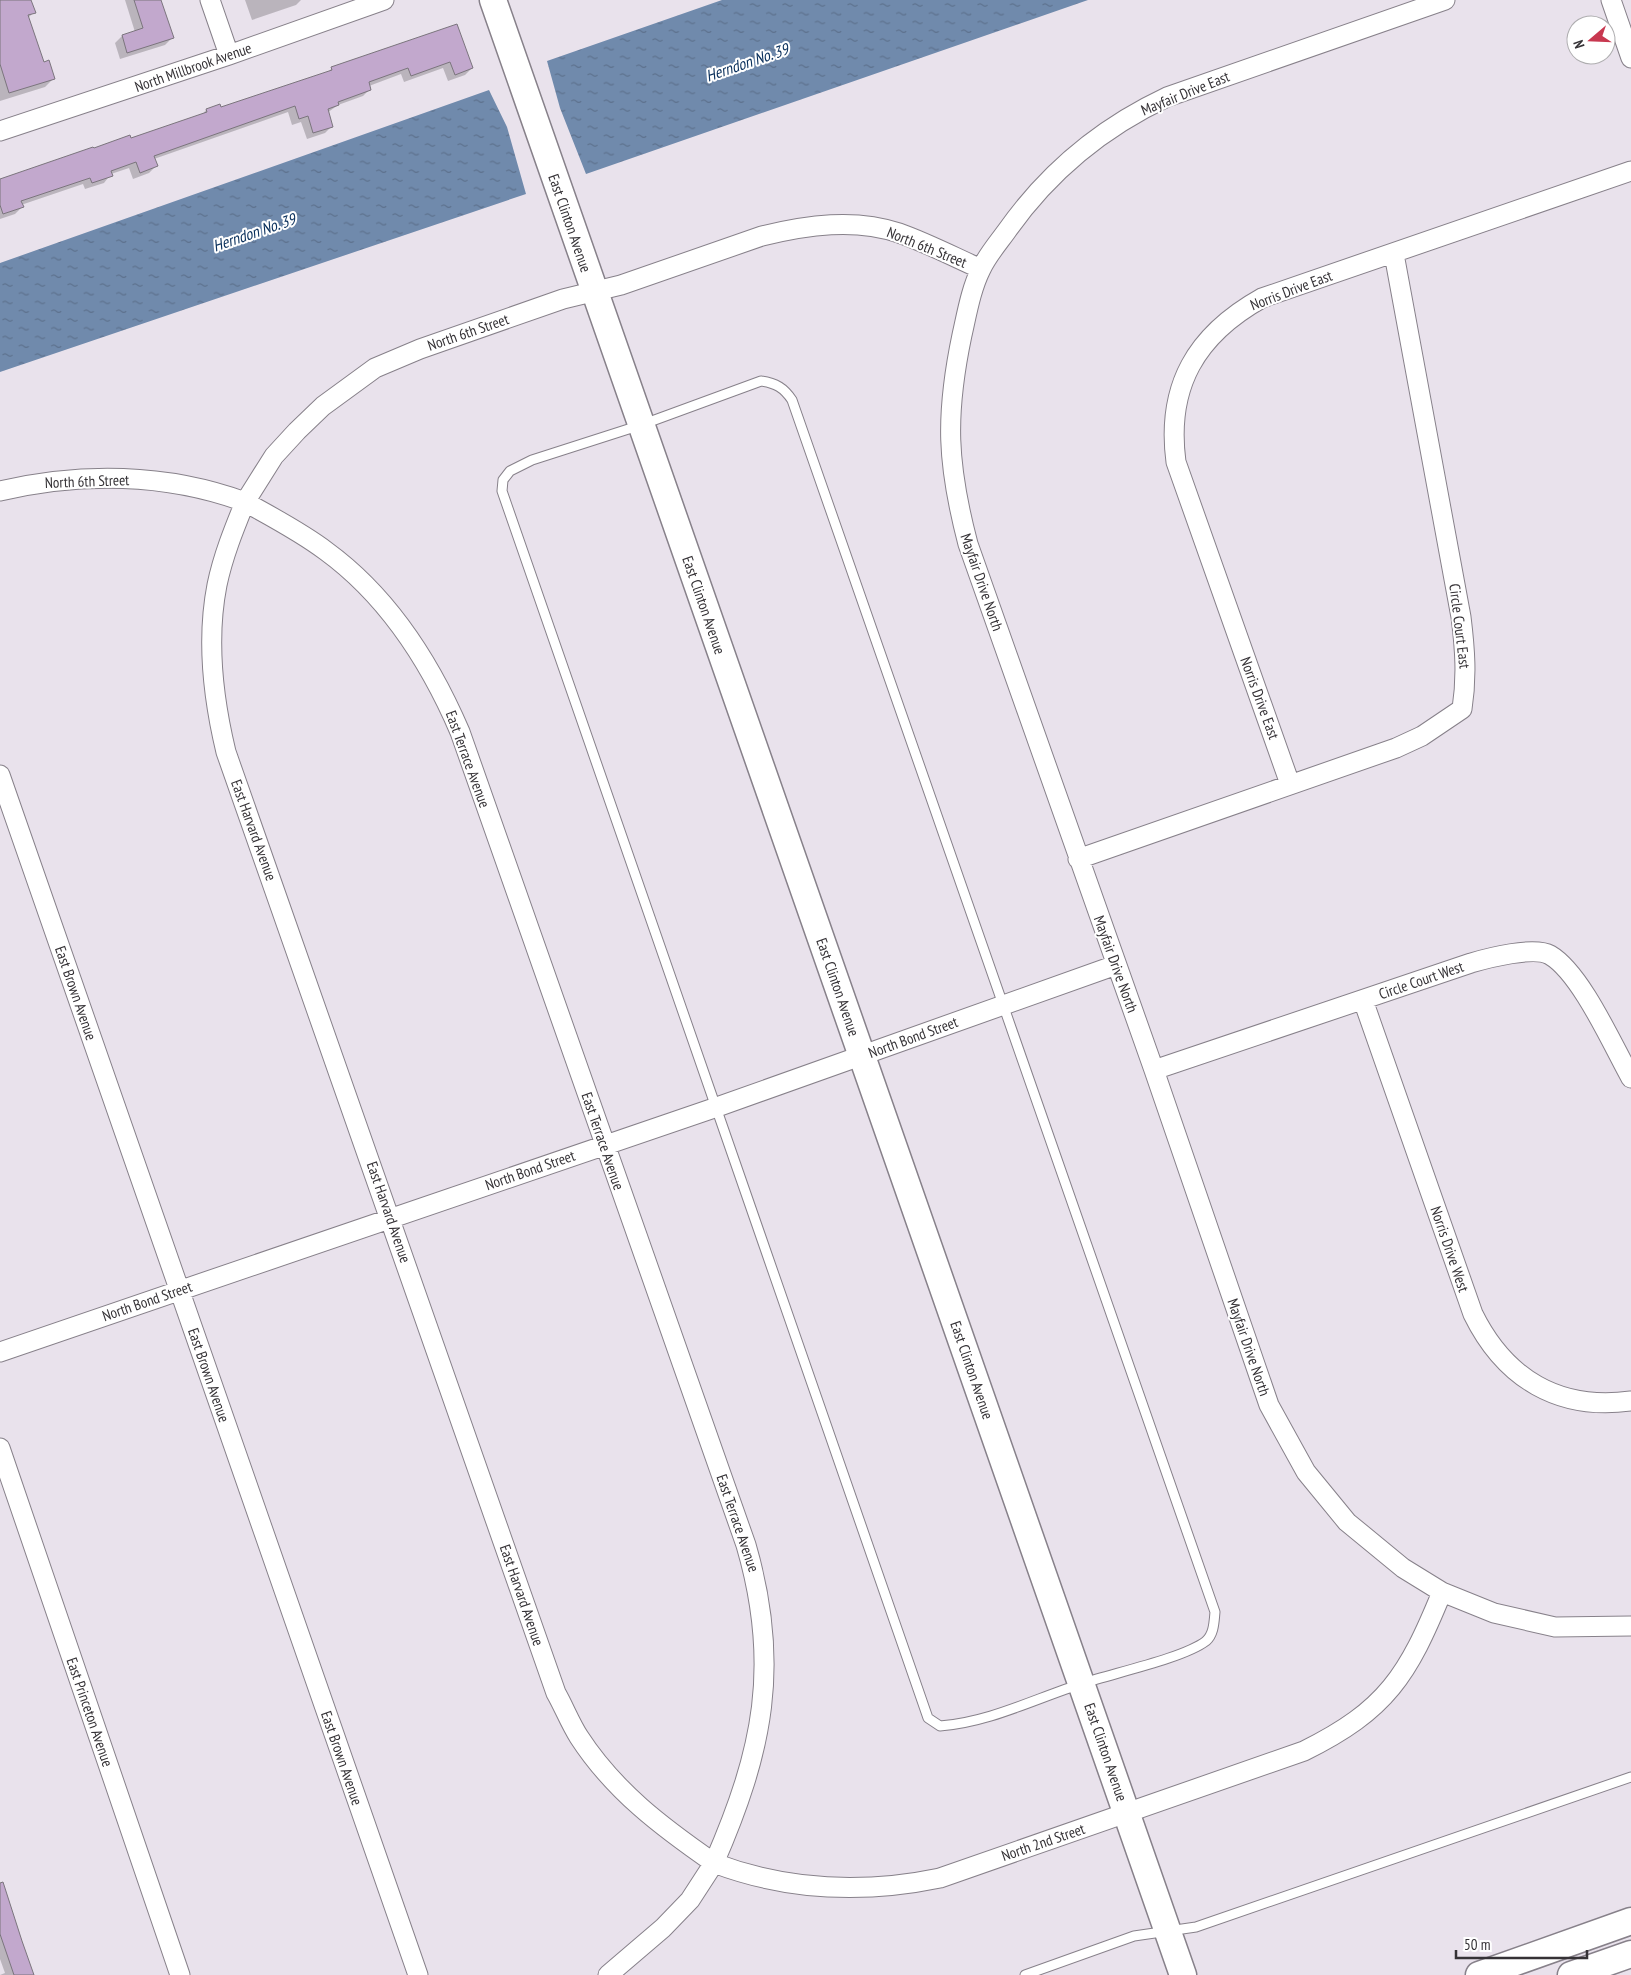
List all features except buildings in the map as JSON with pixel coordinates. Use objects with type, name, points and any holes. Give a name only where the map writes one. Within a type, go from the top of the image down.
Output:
[{"type":"main road","name":"East Clinton Avenue","points":[[493,0],[1183,1975]]},
{"type":"main road","points":[[1479,1975],[1631,1921]]},
{"type":"main road","points":[[1571,1975],[1631,1954]]},
{"type":"street","points":[[210,0],[229,55]]},
{"type":"street","name":"North Millbrook Avenue","points":[[0,131],[229,55],[384,0]]},
{"type":"street","name":"Mayfair Drive East","points":[[981,269],[1015,219],[1038,190],[1066,162],[1132,114],[1194,87],[1445,0]]},
{"type":"street","points":[[1611,0],[1631,58]]},
{"type":"street","name":"Norris Drive East","points":[[1290,784],[1182,480],[1174,442],[1174,416],[1179,389],[1190,365],[1205,344],[1237,312],[1262,298],[1631,171]]},
{"type":"street","name":"North 6th Street","points":[[0,491],[38,482],[70,478],[104,478],[183,484],[213,490],[244,502],[274,456],[297,431],[323,406],[375,368],[429,346],[563,299],[621,285],[762,236],[812,225],[868,226],[898,233],[981,269]]},
{"type":"street","name":"Circle Court East","points":[[1078,859],[1396,748],[1422,736],[1462,709],[1466,685],[1466,657],[1461,617],[1394,254]]},
{"type":"street","name":"Mayfair Drive North","points":[[981,269],[968,310],[951,392],[949,431],[954,480],[968,544],[1154,1070],[1269,1405],[1280,1428],[1306,1472],[1347,1522],[1403,1568],[1442,1592],[1494,1613],[1554,1627],[1631,1626]]},
{"type":"street","name":"East Terrace Avenue","points":[[244,502],[327,551],[379,601],[402,627],[425,659],[443,692],[460,732],[746,1545],[757,1583],[763,1617],[765,1684],[754,1754],[732,1821],[714,1863]]},
{"type":"street","name":"East Harvard Avenue","points":[[244,502],[227,548],[217,587],[212,664],[216,710],[226,752],[556,1693],[579,1736],[619,1788],[648,1815],[714,1863]]},
{"type":"street","name":"East Brown Avenue","points":[[0,775],[418,1975]]},
{"type":"street","name":"Circle Court West","points":[[1154,1070],[1471,962],[1498,955],[1528,952],[1549,954],[1572,975],[1631,1078]]},
{"type":"street","name":"North Bond Street","points":[[0,1352],[390,1217],[717,1107],[1116,964]]},
{"type":"street","name":"Norris Drive West","points":[[1363,1000],[1473,1314],[1482,1333],[1507,1365],[1543,1390],[1588,1402],[1631,1401]]},
{"type":"street","name":"East Princeton Avenue","points":[[0,1448],[180,1975]]},
{"type":"street","name":"North 2nd Street","points":[[714,1863],[748,1876],[808,1886],[844,1889],[902,1886],[940,1878],[1304,1751],[1332,1737],[1357,1721],[1381,1701],[1399,1680],[1423,1638],[1442,1592]]},
{"type":"street","points":[[608,1975],[657,1934],[690,1900],[714,1863]]},
{"type":"lane","points":[[761,381],[772,382],[786,390],[792,400],[1215,1612],[1212,1631],[1208,1640],[1180,1654],[1082,1684],[985,1719],[940,1726],[928,1718],[502,491],[503,480],[510,470],[532,460],[641,425],[761,381]]},
{"type":"lane","points":[[1025,1975],[1134,1936],[1196,1927],[1631,1778]]},
{"type":"water","name":"Herndon No. 39","points":[[722,0],[1088,0],[586,174],[560,108],[547,61]]},
{"type":"water","name":"Herndon No. 39","points":[[489,90],[507,127],[526,194],[0,372],[0,263]]}]
